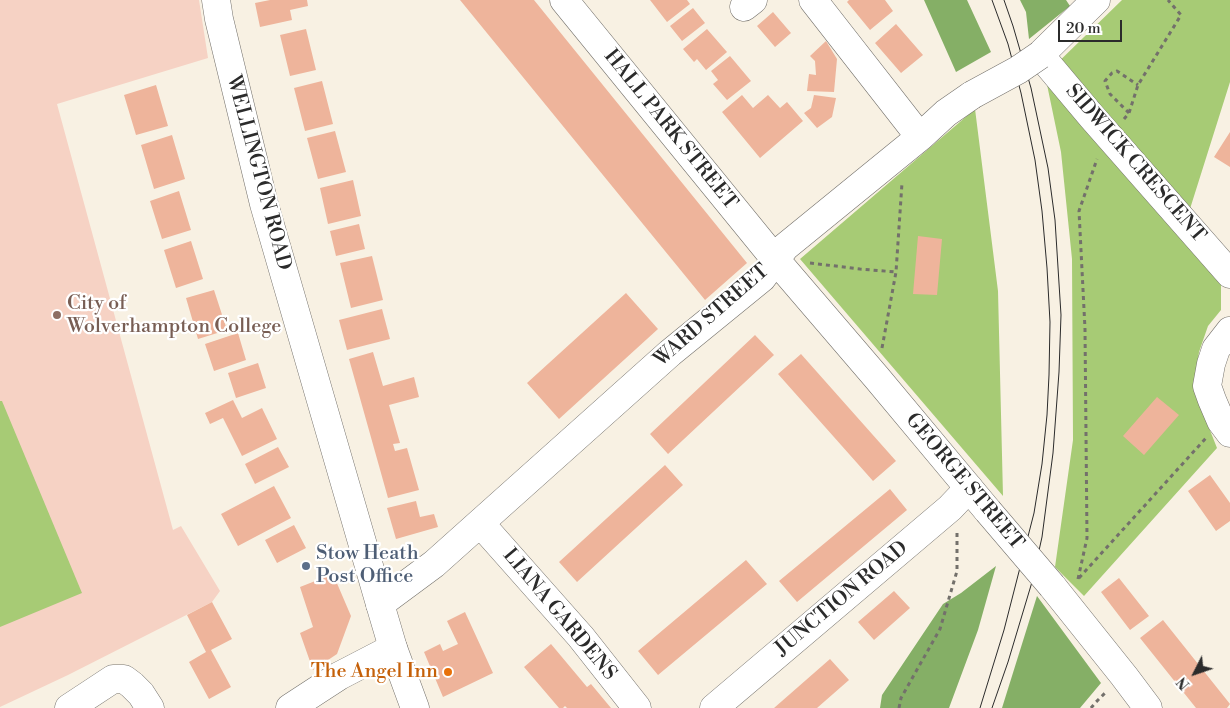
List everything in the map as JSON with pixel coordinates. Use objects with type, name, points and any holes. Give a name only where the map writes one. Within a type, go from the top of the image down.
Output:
[{"type":"main road","name":"WELLINGTON ROAD","points":[[216,0],[264,204],[380,604],[415,708]]},
{"type":"main road","name":"HALL PARK STREET","points":[[564,0],[776,259]]},
{"type":"main road","points":[[813,0],[912,143]]},
{"type":"main road","name":"WARD STREET","points":[[380,604],[434,564],[670,353],[762,278],[785,247],[946,113],[972,95],[1018,70],[1040,55],[1096,0]]},
{"type":"main road","name":"SIDWICK CRESCENT","points":[[1040,55],[1230,274]]},
{"type":"main road","name":"GEORGE STREET","points":[[776,259],[988,511],[1064,588],[1148,708]]},
{"type":"main road","points":[[1226,427],[1207,386],[1216,349],[1230,331]]},
{"type":"main road","name":"JUNCTION ROAD","points":[[714,708],[950,508],[969,488]]},
{"type":"main road","name":"LIANA GARDENS","points":[[480,523],[581,637],[637,708]]},
{"type":"main road","points":[[290,708],[339,676],[394,648]]},
{"type":"main road","points":[[69,708],[113,679],[124,679],[141,694],[150,708]]},
{"type":"path","points":[[1138,85],[1117,71],[1112,73],[1105,81],[1110,94],[1129,113],[1138,85],[1181,15],[1168,0]]},
{"type":"path","points":[[1064,588],[1086,538],[1085,328],[1079,211],[1100,151],[1109,136]]},
{"type":"path","points":[[877,378],[896,272],[912,143]]},
{"type":"path","points":[[776,259],[896,272]]},
{"type":"path","points":[[1064,588],[1226,427]]},
{"type":"path","points":[[899,708],[901,698],[940,630],[957,571],[957,532],[950,508]]},
{"type":"shaded area","name":"City of Wolverhampton College","points":[[0,0],[199,0],[208,58],[57,104],[173,530],[181,526],[220,591],[212,602],[68,675],[0,707]]},
{"type":"green space","points":[[924,0],[967,0],[991,52],[956,72]]},
{"type":"green space","points":[[1020,0],[1066,0],[1070,6],[1029,39],[1026,12]]},
{"type":"green space","points":[[1122,0],[1230,0],[1230,82],[1189,212],[1221,283],[1221,310],[1208,326],[1199,352],[1194,390],[1217,448],[1084,596],[1055,567],[1073,440],[1072,259],[1061,152],[1045,75]]},
{"type":"green space","points":[[975,109],[998,291],[1003,496],[800,259]]},
{"type":"green space","points":[[0,401],[2,401],[82,593],[0,627]]},
{"type":"green space","points":[[996,566],[978,630],[949,708],[880,708],[882,695],[943,604],[961,593]]},
{"type":"green space","points":[[1037,596],[1101,683],[1080,708],[1002,708]]},
{"type":"building","points":[[270,0],[307,0],[308,6],[290,10],[292,20],[260,27],[255,3]]},
{"type":"building","points":[[460,0],[534,0],[747,263],[705,300]]},
{"type":"building","points":[[650,0],[687,0],[690,4],[667,22]]},
{"type":"building","points":[[849,0],[885,0],[893,11],[870,30],[847,2]]},
{"type":"building","points":[[693,8],[705,23],[682,41],[670,26]]},
{"type":"building","points":[[773,12],[791,33],[775,47],[757,26]]},
{"type":"building","points":[[896,24],[923,55],[901,73],[875,43]]},
{"type":"building","points":[[306,29],[316,70],[290,76],[280,35]]},
{"type":"building","points":[[707,29],[727,52],[706,70],[697,59],[694,62],[683,49]]},
{"type":"building","points":[[826,41],[837,59],[834,92],[807,91],[809,74],[816,75],[815,61],[810,56]]},
{"type":"building","points":[[730,56],[751,81],[727,100],[713,84],[718,80],[711,71]]},
{"type":"building","points":[[322,81],[333,124],[305,131],[294,88]]},
{"type":"building","points":[[156,85],[168,126],[136,135],[124,95]]},
{"type":"building","points":[[742,95],[753,108],[768,95],[780,108],[787,102],[803,121],[760,158],[722,112]]},
{"type":"building","points":[[814,95],[836,98],[832,117],[817,128],[804,113],[811,108]]},
{"type":"building","points":[[335,131],[346,172],[318,179],[307,138]]},
{"type":"building","points":[[1230,132],[1230,167],[1214,157]]},
{"type":"building","points":[[172,135],[185,179],[154,189],[141,145]]},
{"type":"building","points":[[353,180],[361,216],[328,224],[320,188]]},
{"type":"building","points":[[179,191],[191,230],[162,239],[150,201]]},
{"type":"building","points":[[359,224],[365,249],[336,256],[330,231]]},
{"type":"building","points":[[918,236],[942,239],[937,295],[913,294]]},
{"type":"building","points":[[191,241],[203,279],[176,288],[164,250]]},
{"type":"building","points":[[372,256],[383,300],[351,308],[340,263]]},
{"type":"building","points":[[214,290],[227,330],[198,339],[186,298]]},
{"type":"building","points":[[626,293],[658,329],[559,419],[527,383]]},
{"type":"building","points":[[382,309],[390,339],[347,350],[339,320]]},
{"type":"building","points":[[238,333],[246,360],[214,371],[205,344]]},
{"type":"building","points":[[755,335],[774,355],[668,454],[650,434]]},
{"type":"building","points":[[373,352],[383,386],[414,377],[419,397],[389,405],[400,443],[393,444],[395,451],[407,448],[419,490],[388,498],[349,359]]},
{"type":"building","points":[[801,354],[896,461],[873,481],[778,374]]},
{"type":"building","points":[[258,363],[266,388],[236,398],[228,373]]},
{"type":"building","points":[[1157,397],[1179,415],[1144,455],[1123,436]]},
{"type":"building","points":[[233,400],[242,418],[262,408],[277,439],[242,456],[223,418],[210,424],[205,413]]},
{"type":"building","points":[[278,447],[289,467],[255,484],[245,464]]},
{"type":"building","points":[[665,465],[683,485],[577,582],[559,562]]},
{"type":"building","points":[[1210,475],[1230,503],[1230,521],[1216,531],[1188,491]]},
{"type":"building","points":[[274,486],[291,518],[238,546],[221,514]]},
{"type":"building","points":[[890,489],[907,510],[797,602],[779,581]]},
{"type":"building","points":[[416,501],[420,517],[434,514],[438,527],[396,539],[387,508]]},
{"type":"building","points":[[294,525],[306,548],[277,563],[265,540]]},
{"type":"building","points":[[746,560],[767,584],[658,675],[638,651]]},
{"type":"building","points":[[333,574],[351,616],[337,654],[313,670],[300,633],[313,627],[300,587]]},
{"type":"building","points":[[1119,578],[1149,616],[1130,630],[1101,592]]},
{"type":"building","points":[[894,591],[910,608],[874,640],[858,622]]},
{"type":"building","points":[[212,602],[232,639],[211,650],[231,687],[209,699],[189,662],[206,652],[187,615]]},
{"type":"building","points":[[465,612],[493,673],[443,697],[424,652],[440,644],[443,651],[458,644],[447,621]]},
{"type":"building","points":[[1163,620],[1230,704],[1227,708],[1196,708],[1140,638]]},
{"type":"building","points":[[551,644],[587,687],[591,684],[611,708],[567,708],[565,706],[559,708],[524,667]]},
{"type":"building","points":[[830,659],[849,680],[817,708],[774,708]]},
{"type":"tram line","points":[[980,708],[1004,630],[1034,513],[1047,415],[1050,322],[1042,211],[1035,160],[1021,93],[1008,44],[992,0]]},
{"type":"tram line","points":[[992,708],[1032,582],[1042,537],[1053,453],[1061,315],[1055,220],[1048,168],[1031,88],[1004,0]]},
{"type":"place","name":"City of Wolverhampton College","points":[[57,315]]},
{"type":"place","name":"Stow Heath Post Office","points":[[306,566]]},
{"type":"place","name":"The Angel Inn","points":[[448,672]]}]
